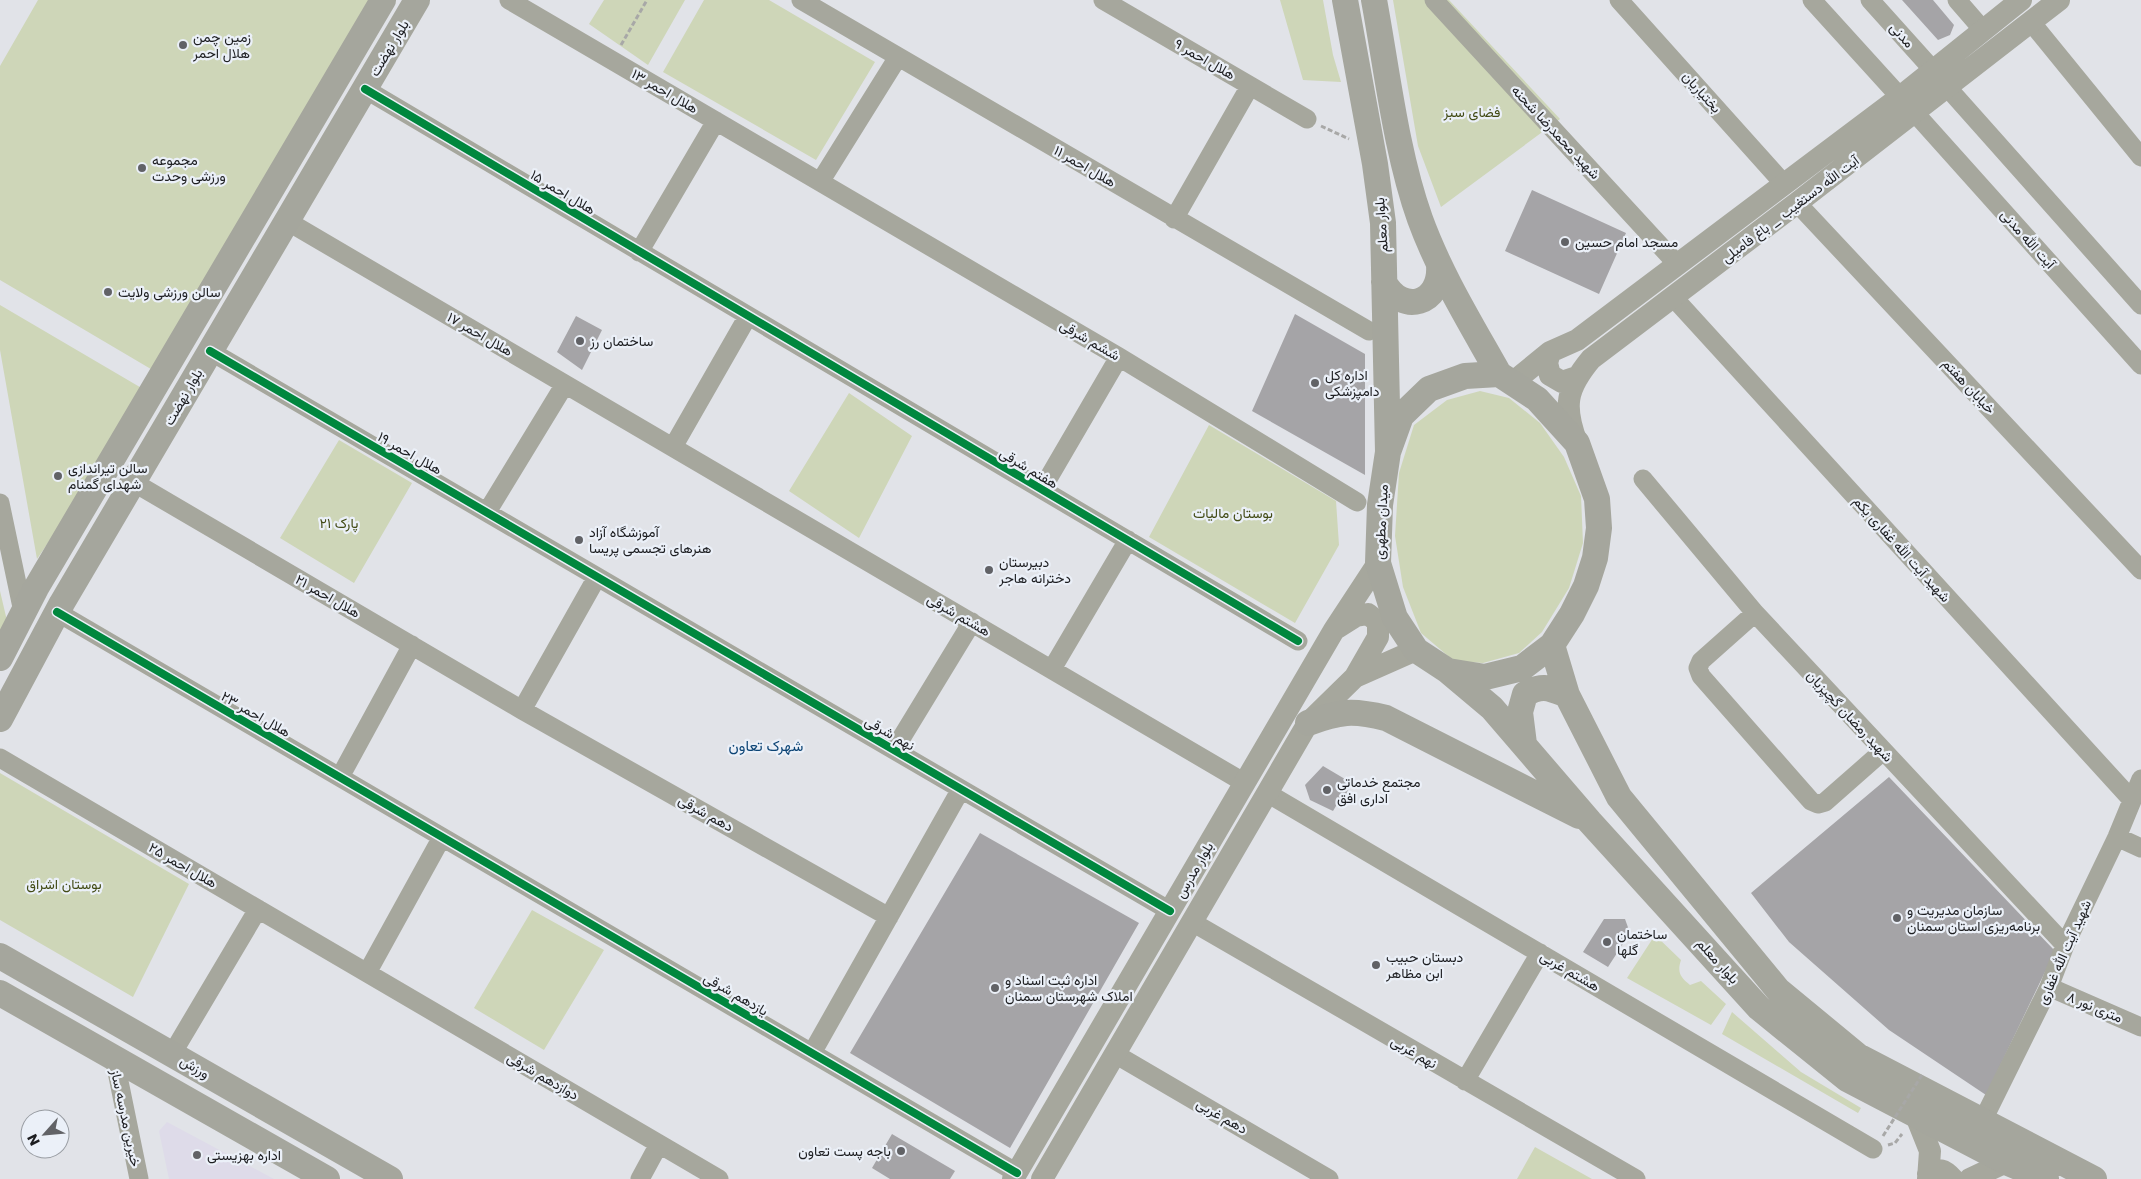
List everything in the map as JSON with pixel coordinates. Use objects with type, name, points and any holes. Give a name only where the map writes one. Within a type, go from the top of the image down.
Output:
[{"type":"main road","name":"بلوار معلم","points":[[1345,0],[1373,151],[1383,223],[1388,452]]},
{"type":"main road","points":[[1374,0],[1403,160],[1420,218],[1439,265],[1505,378]]},
{"type":"main road","points":[[0,658],[23,612],[135,418],[382,1],[412,9]]},
{"type":"main road","name":"بلوار نهضت","points":[[0,719],[57,612],[412,9]]},
{"type":"main road","points":[[1384,282],[1389,292],[1398,299],[1409,302],[1420,301],[1430,296],[1437,287],[1440,276],[1439,265]]},
{"type":"main road","name":"میدان مطهری","points":[[1465,376],[1505,378],[1537,399],[1577,443],[1597,499],[1599,528],[1595,558],[1586,586],[1572,614],[1552,645],[1522,668],[1485,677],[1448,671],[1416,650],[1395,618],[1378,563],[1380,505],[1388,452],[1401,416],[1429,389],[1465,376]]},
{"type":"main road","name":"بلوار معلم","points":[[1552,645],[1567,696],[1619,797],[1778,990],[1858,1056],[2094,1179]]},
{"type":"main road","name":"بلوار معلم","points":[[1448,671],[1492,708],[1590,822],[1760,1008],[1847,1079],[2006,1162],[2046,1179]]},
{"type":"main road","points":[[1524,744],[1520,712],[1525,694],[1536,688],[1548,687],[1567,696]]},
{"type":"main road","points":[[1308,723],[1333,714],[1351,712],[1360,712],[1386,718],[1590,822]]},
{"type":"main road","name":"ورزش","points":[[0,956],[390,1179]]},
{"type":"main road","points":[[0,993],[327,1179]]},
{"type":"main road","points":[[268,1145],[282,1118]]},
{"type":"street","name":"هلال احمر ۱۳","points":[[509,0],[820,182]]},
{"type":"street","name":"هلال احمر ۱۱","points":[[801,0],[1369,331]]},
{"type":"street","name":"شهید محمدرضا شحنه","points":[[1434,0],[1678,265]]},
{"type":"street","name":"بختیاریان","points":[[1619,0],[1784,184]]},
{"type":"street","name":"آیت الله مدنی","points":[[1812,0],[2141,365]]},
{"type":"street","name":"مدنی","points":[[1870,0],[1940,78]]},
{"type":"street","points":[[1958,0],[1983,30]]},
{"type":"street","name":"آیت الله دستغیب _ باغ فامیلی","points":[[1577,443],[1569,421],[1569,398],[1577,377],[1591,359],[1798,203],[1940,78],[1983,30],[2021,0]]},
{"type":"street","name":"آیت الله دستغیب _ باغ فامیلی","points":[[1940,78],[2031,22],[2059,0]]},
{"type":"street","name":"هلال احمر ۹","points":[[1109,2],[1307,119]]},
{"type":"street","points":[[2031,22],[2141,157]]},
{"type":"street","points":[[820,182],[898,57]]},
{"type":"street","points":[[1940,78],[2141,304]]},
{"type":"street","points":[[1174,219],[1250,86]]},
{"type":"street","name":"هلال احمر ۱۵","points":[[364,89],[748,316]]},
{"type":"street","name":"آیت الله دستغیب _ باغ فامیلی","points":[[1505,378],[1550,352],[1577,340],[1784,184],[1908,105]]},
{"type":"street","points":[[639,252],[716,121]]},
{"type":"street","name":"ششم شرقی","points":[[820,182],[1119,357],[1357,502]]},
{"type":"street","name":"خیابان هفتم","points":[[1798,203],[2141,570]]},
{"type":"street","name":"هلال احمر ۱۷","points":[[287,221],[673,447]]},
{"type":"street","name":"شهید آیت الله غفاری یکم","points":[[1673,297],[2132,800]]},
{"type":"street","points":[[673,447],[748,316]]},
{"type":"street","name":"هفتم شرقی","points":[[748,316],[1298,641]]},
{"type":"street","name":"هلال احمر ۱۹","points":[[210,351],[597,577]]},
{"type":"street","points":[[1550,352],[1547,362],[1550,375],[1562,382],[1577,377]]},
{"type":"street","points":[[1042,489],[1119,357]]},
{"type":"street","points":[[487,512],[565,384]]},
{"type":"street","name":"هشتم شرقی","points":[[673,447],[1245,782]]},
{"type":"street","name":"شهید رمضان گچپزیان","points":[[1643,479],[1755,613],[2065,945]]},
{"type":"street","name":"هلال احمر ۲۱","points":[[133,482],[522,710]]},
{"type":"street","points":[[0,503],[23,612]]},
{"type":"street","points":[[1052,669],[1128,540]]},
{"type":"street","name":"بلوار مدرس","points":[[1015,1176],[1334,630],[1378,563]]},
{"type":"street","points":[[522,710],[597,577]]},
{"type":"street","name":"نهم شرقی","points":[[597,577],[1170,911]]},
{"type":"street","name":"هلال احمر ۲۳","points":[[57,612],[442,837]]},
{"type":"street","points":[[1755,613],[1701,661],[1698,668],[1701,676],[1811,801],[1818,804],[1826,802],[1883,751]]},
{"type":"street","points":[[1334,630],[1356,616],[1368,614],[1378,622],[1378,637],[1355,677]]},
{"type":"street","points":[[894,750],[972,622]]},
{"type":"street","points":[[340,777],[412,645]]},
{"type":"street","name":"بلوار مدرس","points":[[1042,1179],[1308,723],[1355,677],[1416,650]]},
{"type":"street","name":"دهم شرقی","points":[[522,710],[889,917]]},
{"type":"street","name":"هلال احمر ۲۵","points":[[0,758],[367,973]]},
{"type":"street","name":"شهید آیت الله غفاری","points":[[1982,1122],[2049,987],[2065,945],[2117,838],[2141,780]]},
{"type":"street","points":[[812,1053],[961,789]]},
{"type":"street","name":"هشتم غربی","points":[[1268,793],[1540,953],[1878,1142]]},
{"type":"street","points":[[367,973],[442,837]]},
{"type":"street","name":"یازدهم شرقی","points":[[442,837],[812,1053],[1015,1176]]},
{"type":"street","points":[[2117,838],[2141,848]]},
{"type":"street","points":[[172,1054],[258,909]]},
{"type":"street","name":"نهم غربی","points":[[1192,922],[1636,1179]]},
{"type":"street","points":[[1464,1081],[1540,953]]},
{"type":"street","name":"دوازدهم شرقی","points":[[367,973],[719,1179]]},
{"type":"street","name":"۸ متری نور","points":[[2049,987],[2141,1027]]},
{"type":"street","name":"دهم غربی","points":[[1115,1054],[1329,1179]]},
{"type":"street","name":"خیرین مدرسه ساز","points":[[114,1057],[139,1179]]},
{"type":"street","points":[[1077,1070],[1099,1082]]},
{"type":"street","points":[[1916,1116],[1930,1151],[1928,1177]]},
{"type":"street","points":[[640,1179],[660,1144]]},
{"type":"street","points":[[1970,1179],[2006,1162]]},
{"type":"street","points":[[1928,1177],[1939,1169],[1946,1170],[1953,1179]]},
{"type":"path","points":[[612,60],[647,0]]},
{"type":"path","points":[[1307,119],[1373,151]]},
{"type":"path","points":[[1878,1142],[1922,1075]]},
{"type":"shaded area","name":"اداره بهزیستی","points":[[167,1122],[274,1179],[169,1179],[159,1131]]},
{"type":"green space","name":"مجموعه ورزشی وحدت","points":[[38,0],[383,0],[161,375],[0,280],[0,66]]},
{"type":"green space","points":[[604,0],[685,0],[648,65],[589,24]]},
{"type":"green space","points":[[704,0],[769,0],[875,62],[816,160],[663,72]]},
{"type":"green space","points":[[1280,0],[1323,0],[1333,55],[1341,82],[1303,80]]},
{"type":"green space","name":"فضای سبز","points":[[1393,0],[1449,0],[1560,119],[1441,207],[1418,146]]},
{"type":"green space","name":"سالن تیراندازی شهدای گمنام","points":[[0,305],[150,393],[37,559],[0,350]]},
{"type":"green space","points":[[1480,391],[1509,398],[1540,423],[1564,457],[1581,496],[1583,543],[1569,588],[1542,632],[1519,653],[1483,663],[1454,661],[1421,633],[1403,587],[1395,536],[1399,473],[1414,425],[1447,400]]},
{"type":"green space","points":[[849,393],[912,436],[859,538],[789,491]]},
{"type":"green space","name":"بوستان مالیات","points":[[1209,425],[1336,501],[1339,545],[1295,623],[1149,537]]},
{"type":"green space","name":"پارک ۲۱","points":[[339,440],[412,483],[354,583],[280,538]]},
{"type":"green space","points":[[0,591],[8,625],[0,638]]},
{"type":"green space","name":"بوستان اشراق","points":[[0,773],[189,884],[133,997],[0,920]]},
{"type":"green space","points":[[532,910],[604,950],[544,1050],[474,1008]]},
{"type":"green space","points":[[1655,935],[1681,960],[1679,971],[1690,985],[1701,981],[1726,1004],[1711,1025],[1627,978]]},
{"type":"green space","points":[[1732,1012],[1801,1072],[1861,1108],[1858,1113],[1722,1034]]},
{"type":"green space","points":[[1535,1147],[1592,1179],[1517,1179]]},
{"type":"building","points":[[1902,0],[1933,0],[1954,25],[1950,35],[1938,40]]},
{"type":"building","name":"مسجد امام حسین","points":[[1532,190],[1626,233],[1599,294],[1505,251]]},
{"type":"building","name":"اداره کل دامپزشکی","points":[[1295,314],[1365,354],[1365,475],[1252,411]]},
{"type":"building","name":"ساختمان رز","points":[[576,316],[602,330],[582,370],[557,352]]},
{"type":"building","name":"مجتمع خدماتی اداری افق","points":[[1323,766],[1350,782],[1346,796],[1339,801],[1333,811],[1310,800],[1305,785]]},
{"type":"building","name":"سازمان مدیریت و برنامه‌ریزی استان سمنان","points":[[1889,777],[2055,951],[1986,1095],[1889,1030],[1789,942],[1751,893]]},
{"type":"building","name":"اداره ثبت اسناد و املاک شهرستان سمنان","points":[[980,833],[1139,923],[1010,1148],[850,1053]]},
{"type":"building","name":"ساختمان گلها","points":[[1604,919],[1625,919],[1630,933],[1608,967],[1583,952]]},
{"type":"building","name":"باجه پست تعاون","points":[[892,1134],[955,1171],[950,1179],[890,1179],[872,1168]]},
{"type":"cycle path","points":[[365,89],[1298,641]]},
{"type":"cycle path","points":[[210,351],[1170,911]]},
{"type":"cycle path","points":[[57,612],[1017,1173]]},
{"type":"place","name":"زمین چمن هلال احمر","points":[[183,45]]},
{"type":"place","name":"مجموعه ورزشی وحدت","points":[[142,168]]},
{"type":"place","name":"مسجد امام حسین","points":[[1565,242]]},
{"type":"place","name":"سالن ورزشی ولایت","points":[[108,292]]},
{"type":"place","name":"ساختمان رز","points":[[580,341]]},
{"type":"place","name":"اداره کل دامپزشکی","points":[[1315,383]]},
{"type":"place","name":"سالن تیراندازی شهدای گمنام","points":[[58,476]]},
{"type":"place","name":"آموزشگاه آزاد هنرهای تجسمی پریسا","points":[[579,540]]},
{"type":"place","name":"دبیرستان دخترانه هاجر","points":[[989,570]]},
{"type":"place","name":"مجتمع خدماتی اداری افق","points":[[1327,790]]},
{"type":"place","name":"سازمان مدیریت و برنامه‌ریزی استان سمنان","points":[[1897,918]]},
{"type":"place","name":"ساختمان گلها","points":[[1607,942]]},
{"type":"place","name":"دبستان حبیب ابن مظاهر","points":[[1376,965]]},
{"type":"place","name":"اداره ثبت اسناد و املاک شهرستان سمنان","points":[[995,988]]},
{"type":"place","name":"باجه پست تعاون","points":[[901,1151]]},
{"type":"place","name":"اداره بهزیستی","points":[[197,1155]]},
{"type":"district","name":"شهرک تعاون","points":[[766,745]]}]
